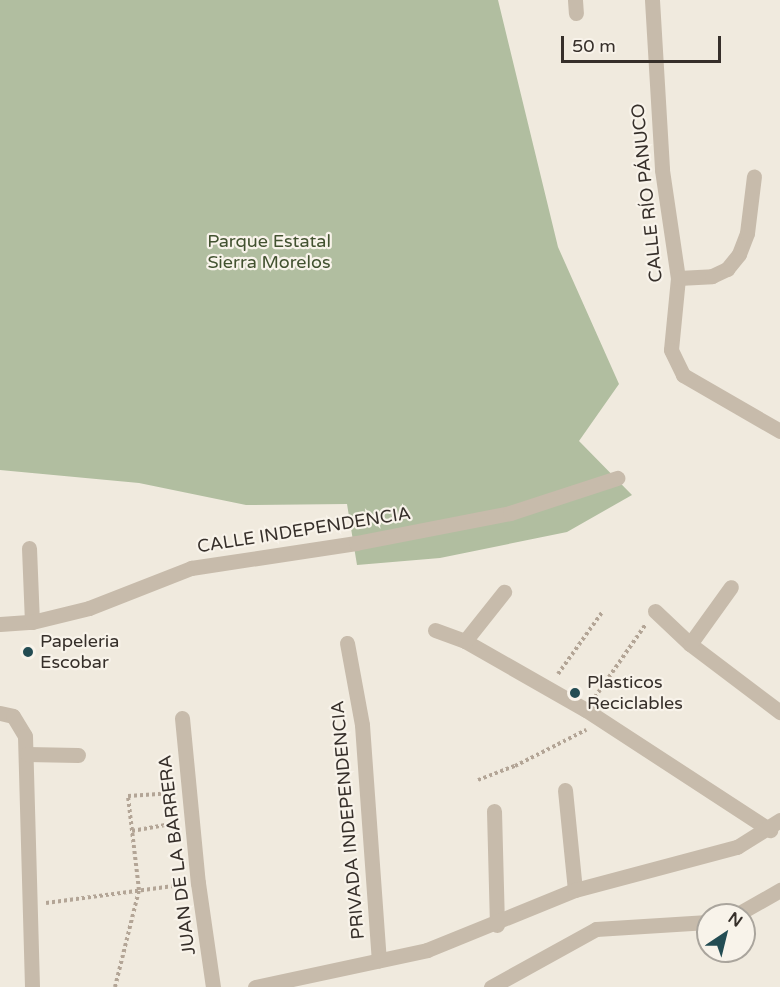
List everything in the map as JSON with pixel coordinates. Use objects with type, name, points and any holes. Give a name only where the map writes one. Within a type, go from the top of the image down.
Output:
[{"type":"street","name":"CALLE RÍO PÁNUCO","points":[[652,0],[652,56],[662,170],[678,278],[671,350],[683,375],[780,431]]},
{"type":"street","points":[[678,278],[712,276],[727,269],[739,254],[747,233],[754,176]]},
{"type":"street","name":"CALLE INDEPENDENCIA","points":[[0,624],[32,622],[89,608],[191,568],[356,543],[510,513],[617,478]]},
{"type":"street","points":[[29,548],[32,622]]},
{"type":"street","points":[[690,644],[731,586]]},
{"type":"street","points":[[465,641],[504,592]]},
{"type":"street","points":[[654,611],[690,644],[780,712]]},
{"type":"street","points":[[255,987],[427,950],[497,925],[574,890],[737,847],[775,825],[586,710],[465,641],[435,630]]},
{"type":"street","name":"PRIVADA INDEPENDENCIA","points":[[347,643],[362,725],[379,960]]},
{"type":"street","points":[[1,713],[13,716],[21,724],[27,754],[27,905],[32,987]]},
{"type":"street","name":"JUAN DE LA BARRERA","points":[[182,718],[194,820],[198,883],[213,987]]},
{"type":"street","points":[[27,754],[78,755]]},
{"type":"street","points":[[565,790],[574,890]]},
{"type":"street","points":[[494,811],[497,925]]},
{"type":"street","points":[[756,903],[780,890]]},
{"type":"street","points":[[491,987],[596,929],[696,923]]},
{"type":"path","points":[[547,689],[603,611]]},
{"type":"path","points":[[586,710],[654,611]]},
{"type":"path","points":[[478,780],[515,766],[602,721]]},
{"type":"path","points":[[116,987],[139,890],[128,796],[189,792]]},
{"type":"path","points":[[132,831],[194,820]]},
{"type":"path","points":[[27,905],[198,883]]},
{"type":"green space","name":"Parque Estatal Sierra Morelos","points":[[0,0],[498,0],[558,247],[619,384],[579,441],[632,495],[567,532],[440,558],[357,565],[347,504],[246,505],[139,483],[0,470]]},
{"type":"place","name":"Papeleria Escobar","points":[[28,652]]},
{"type":"place","name":"Plasticos Reciclables","points":[[575,693]]}]
